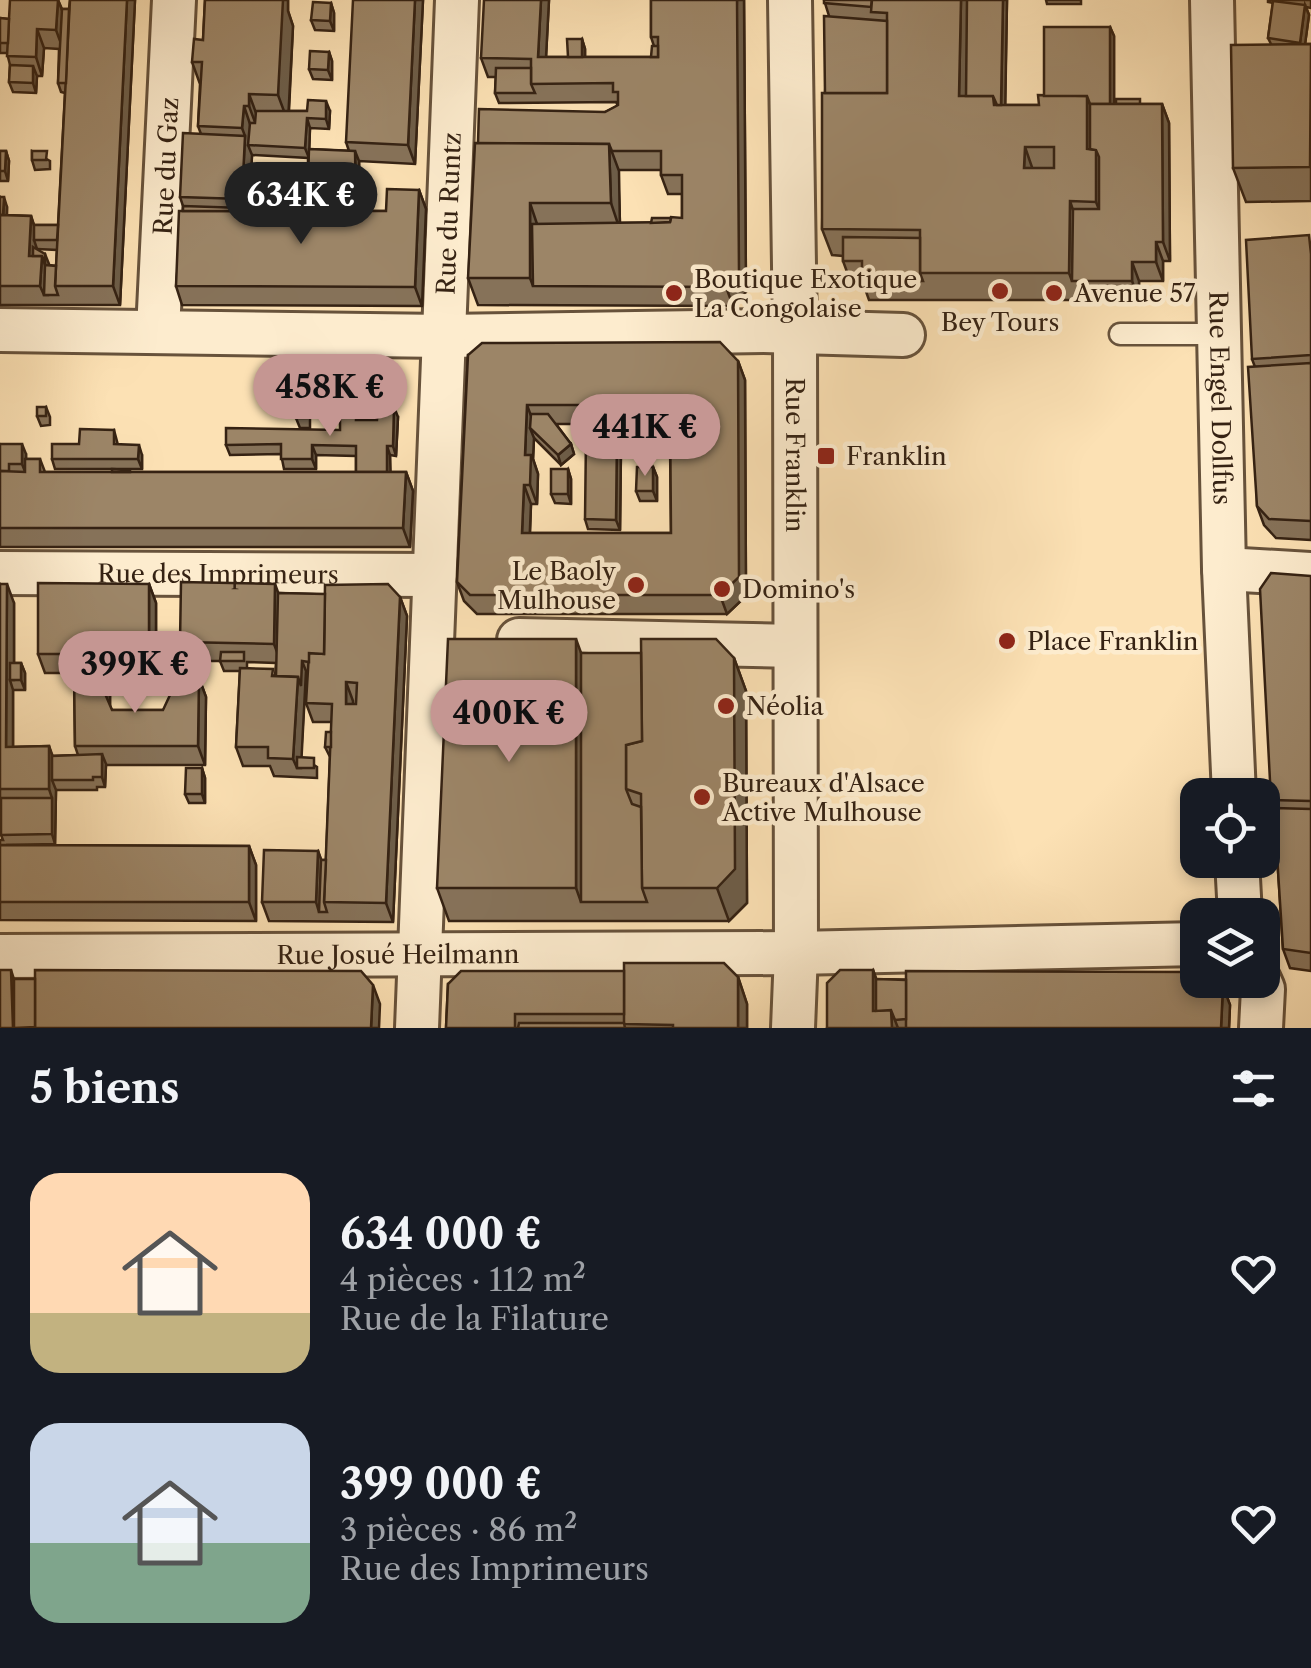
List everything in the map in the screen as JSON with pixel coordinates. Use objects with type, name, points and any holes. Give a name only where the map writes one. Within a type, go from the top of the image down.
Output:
[{"type":"street","name":"Rue du Gaz","points":[[158,330],[174,0]]},
{"type":"street","name":"Rue du Runtz","points":[[417,1028],[458,0]]},
{"type":"street","name":"Rue Franklin","points":[[790,0],[796,332],[793,1028]]},
{"type":"street","name":"Rue Engel Dollfus","points":[[1212,0],[1224,569],[1233,778]]},
{"type":"street","points":[[0,330],[445,336],[796,332],[903,335]]},
{"type":"street","points":[[1224,569],[1311,574]]},
{"type":"street","name":"Rue des Imprimeurs","points":[[0,573],[434,576]]},
{"type":"street","points":[[434,638],[796,646]]},
{"type":"street","points":[[796,953],[1180,944]]},
{"type":"street","name":"Rue Josué Heilmann","points":[[0,956],[796,953]]},
{"type":"street","points":[[1261,1028],[1263,998]]},
{"type":"lane","points":[[1120,334],[1218,334]]},
{"type":"building","points":[[10,0],[58,0],[56,30],[37,29],[36,57],[7,56]]},
{"type":"building","points":[[70,0],[127,0],[113,286],[55,286]]},
{"type":"building","points":[[205,0],[283,0],[278,95],[249,94],[242,128],[198,126],[202,62],[192,62],[194,39],[203,40]]},
{"type":"building","points":[[353,0],[415,0],[408,145],[346,142]]},
{"type":"building","points":[[484,0],[541,0],[538,57],[658,57],[658,37],[651,37],[651,0],[737,0],[739,273],[726,287],[533,286],[532,224],[670,222],[671,217],[682,218],[682,175],[661,175],[661,151],[612,151],[609,144],[478,143],[479,109],[605,112],[618,105],[613,83],[531,84],[531,59],[481,58]]},
{"type":"building","points":[[824,0],[872,0],[871,7]]},
{"type":"building","points":[[872,0],[961,0],[959,96],[993,96],[994,105],[1039,105],[1038,95],[1087,96],[1087,149],[1096,150],[1096,202],[1070,201],[1069,273],[920,273],[920,230],[822,229],[822,93],[887,93],[887,13],[871,12]],"holes":[[[1025,147],[1054,147],[1054,168],[1024,168]]]},
{"type":"building","points":[[967,0],[1003,0],[1001,105],[993,96],[966,96]]},
{"type":"building","points":[[1273,1],[1305,5],[1300,43],[1268,38]]},
{"type":"building","points":[[313,2],[331,3],[330,21],[311,20]]},
{"type":"building","points":[[62,9],[69,9],[66,83],[58,83]]},
{"type":"building","points":[[824,16],[887,21],[887,93],[825,93]]},
{"type":"building","points":[[0,18],[9,19],[8,43],[0,43]]},
{"type":"building","points":[[1044,27],[1110,27],[1110,104],[1090,104],[1087,96],[1044,96]]},
{"type":"building","points":[[567,39],[582,39],[582,57],[568,57]]},
{"type":"building","points":[[1311,44],[1310,167],[1233,168],[1231,45]]},
{"type":"building","points":[[652,46],[658,46],[658,57],[651,57]]},
{"type":"building","points":[[310,51],[329,52],[328,70],[309,69]]},
{"type":"building","points":[[10,65],[33,66],[33,83],[9,82]]},
{"type":"building","points":[[496,68],[531,68],[535,93],[495,93]]},
{"type":"building","points":[[1116,99],[1140,99],[1140,104],[1116,104]]},
{"type":"building","points":[[308,100],[326,101],[326,119],[307,118],[305,148],[248,145],[250,123],[255,123],[256,111],[307,111]]},
{"type":"building","points":[[1090,104],[1162,104],[1163,242],[1156,242],[1156,262],[1132,262],[1132,281],[1072,281],[1073,209],[1099,209],[1099,157],[1096,150],[1090,149]]},
{"type":"building","points":[[183,133],[245,136],[242,199],[180,197]]},
{"type":"building","points":[[475,143],[609,144],[611,203],[530,203],[530,278],[468,278]]},
{"type":"building","points":[[309,149],[355,151],[356,200],[340,200],[340,181],[308,180]]},
{"type":"building","points":[[0,151],[6,151],[5,171],[0,171]]},
{"type":"building","points":[[32,151],[47,151],[46,160],[32,160]]},
{"type":"building","points":[[387,189],[419,190],[415,287],[176,286],[179,211],[386,211]]},
{"type":"building","points":[[0,197],[4,197],[3,215],[0,215]]},
{"type":"building","points":[[183,206],[242,208],[242,211],[183,211]]},
{"type":"building","points":[[0,215],[31,216],[29,256],[42,256],[40,286],[0,286]]},
{"type":"building","points":[[652,218],[671,218],[670,222],[651,223]]},
{"type":"building","points":[[34,225],[58,225],[57,240],[34,240]]},
{"type":"building","points":[[1309,235],[1311,355],[1252,359],[1246,240]]},
{"type":"building","points":[[843,237],[920,238],[923,281],[862,281],[862,261],[843,261]]},
{"type":"building","points":[[33,247],[45,254],[45,265],[42,256],[33,256]]},
{"type":"building","points":[[45,265],[56,266],[58,295],[44,295]]},
{"type":"building","points":[[720,342],[738,361],[739,577],[720,595],[470,595],[457,582],[468,355],[482,343]],"holes":[[[527,405],[670,405],[671,533],[522,533],[524,485],[530,485],[531,455],[525,455]]]},
{"type":"building","points":[[1311,363],[1311,521],[1269,519],[1257,506],[1248,367]]},
{"type":"building","points":[[37,407],[46,407],[46,416],[37,416]]},
{"type":"building","points":[[296,407],[307,407],[307,418],[296,418]]},
{"type":"building","points":[[340,407],[357,407],[356,420],[377,420],[378,407],[394,407],[393,446],[387,446],[387,472],[356,472],[356,446],[312,445],[312,459],[281,459],[281,444],[226,445],[226,428],[340,430]]},
{"type":"building","points":[[531,414],[548,414],[571,444],[558,455],[530,428]]},
{"type":"building","points":[[607,414],[635,414],[635,422],[607,422]]},
{"type":"building","points":[[645,414],[670,414],[670,433],[646,422]]},
{"type":"building","points":[[80,429],[114,430],[114,444],[139,445],[138,459],[52,459],[52,444],[79,444]]},
{"type":"building","points":[[586,437],[617,437],[616,520],[585,519]]},
{"type":"building","points":[[0,444],[22,444],[22,464],[9,464],[9,471],[0,471]]},
{"type":"building","points":[[25,459],[40,459],[40,472],[406,472],[403,528],[0,528],[0,471],[25,472]]},
{"type":"building","points":[[637,467],[653,467],[653,491],[636,491]]},
{"type":"building","points":[[551,469],[568,469],[568,494],[551,494]]},
{"type":"building","points":[[1271,573],[1311,576],[1311,801],[1280,800],[1280,778],[1270,778],[1260,589]]},
{"type":"building","points":[[181,582],[275,584],[274,644],[180,642]]},
{"type":"building","points":[[38,583],[149,584],[149,643],[125,643],[125,657],[119,662],[104,662],[98,657],[98,643],[75,643],[75,654],[38,654]]},
{"type":"building","points":[[0,584],[7,584],[6,747],[49,746],[49,789],[0,789]]},
{"type":"building","points":[[388,584],[400,597],[386,903],[324,902],[332,704],[306,703],[309,653],[324,654],[325,585]],"holes":[[[346,682],[357,683],[356,704],[346,704]]]},
{"type":"building","points":[[278,593],[325,594],[324,654],[309,653],[309,662],[302,661],[301,686],[298,677],[276,676]]},
{"type":"building","points":[[448,639],[576,639],[576,888],[437,888]]},
{"type":"building","points":[[641,639],[716,639],[734,658],[735,869],[717,888],[642,888],[641,794],[626,789],[626,745],[642,741]]},
{"type":"building","points":[[78,652],[98,652],[101,671],[78,671]]},
{"type":"building","points":[[221,652],[244,652],[244,661],[220,661]]},
{"type":"building","points":[[581,653],[641,653],[642,741],[626,745],[626,789],[632,804],[641,807],[642,888],[647,902],[581,902]]},
{"type":"building","points":[[10,663],[21,663],[21,680],[10,680]]},
{"type":"building","points":[[240,668],[273,669],[272,676],[298,677],[293,759],[268,758],[268,747],[236,747]]},
{"type":"building","points":[[74,671],[103,671],[103,689],[112,710],[163,710],[170,695],[170,677],[199,678],[198,746],[75,746]]},
{"type":"building","points":[[326,732],[331,732],[331,747],[325,747]]},
{"type":"building","points":[[102,754],[102,777],[52,780],[52,756]]},
{"type":"building","points":[[297,757],[314,758],[314,768],[297,768]]},
{"type":"building","points":[[186,768],[202,768],[202,794],[185,794]]},
{"type":"building","points":[[1,798],[52,798],[52,834],[1,835]]},
{"type":"building","points":[[1280,808],[1311,809],[1311,953],[1283,949]]},
{"type":"building","points":[[0,845],[249,846],[249,902],[0,902]]},
{"type":"building","points":[[264,850],[318,851],[316,902],[262,902]]},
{"type":"building","points":[[321,860],[326,860],[327,912],[319,912]]},
{"type":"building","points":[[624,963],[724,963],[738,977],[738,1028],[624,1024]]},
{"type":"building","points":[[0,970],[11,970],[13,1028],[0,1028]]},
{"type":"building","points":[[35,970],[361,971],[373,985],[371,1028],[35,1028]]},
{"type":"building","points":[[840,970],[873,970],[873,1011],[891,1010],[892,1028],[827,1028],[827,983]]},
{"type":"building","points":[[461,971],[624,971],[624,1014],[515,1014],[515,1028],[446,1028],[448,984]]},
{"type":"building","points":[[906,971],[1180,972],[1180,998],[1222,998],[1221,1028],[906,1028]]},
{"type":"building","points":[[14,979],[35,979],[35,1027],[14,1028]]},
{"type":"building","points":[[876,979],[906,980],[906,1019],[895,1020],[891,1010],[876,1011]]},
{"type":"building","points":[[519,1023],[624,1023],[625,1028],[518,1028]]},
{"type":"place","name":"Bey Tours","points":[[1000,291]]},
{"type":"place","name":"Boutique Exotique La Congolaise","points":[[674,293]]},
{"type":"place","name":"Avenue 57","points":[[1054,293]]},
{"type":"place","name":"Franklin","points":[[826,456]]},
{"type":"place","name":"Le Baoly Mulhouse","points":[[636,585]]},
{"type":"place","name":"Domino's","points":[[722,589]]},
{"type":"place","name":"Place Franklin","points":[[1007,641]]},
{"type":"place","name":"Néolia","points":[[726,706]]},
{"type":"place","name":"Bureaux d'Alsace Active Mulhouse","points":[[702,797]]}]
